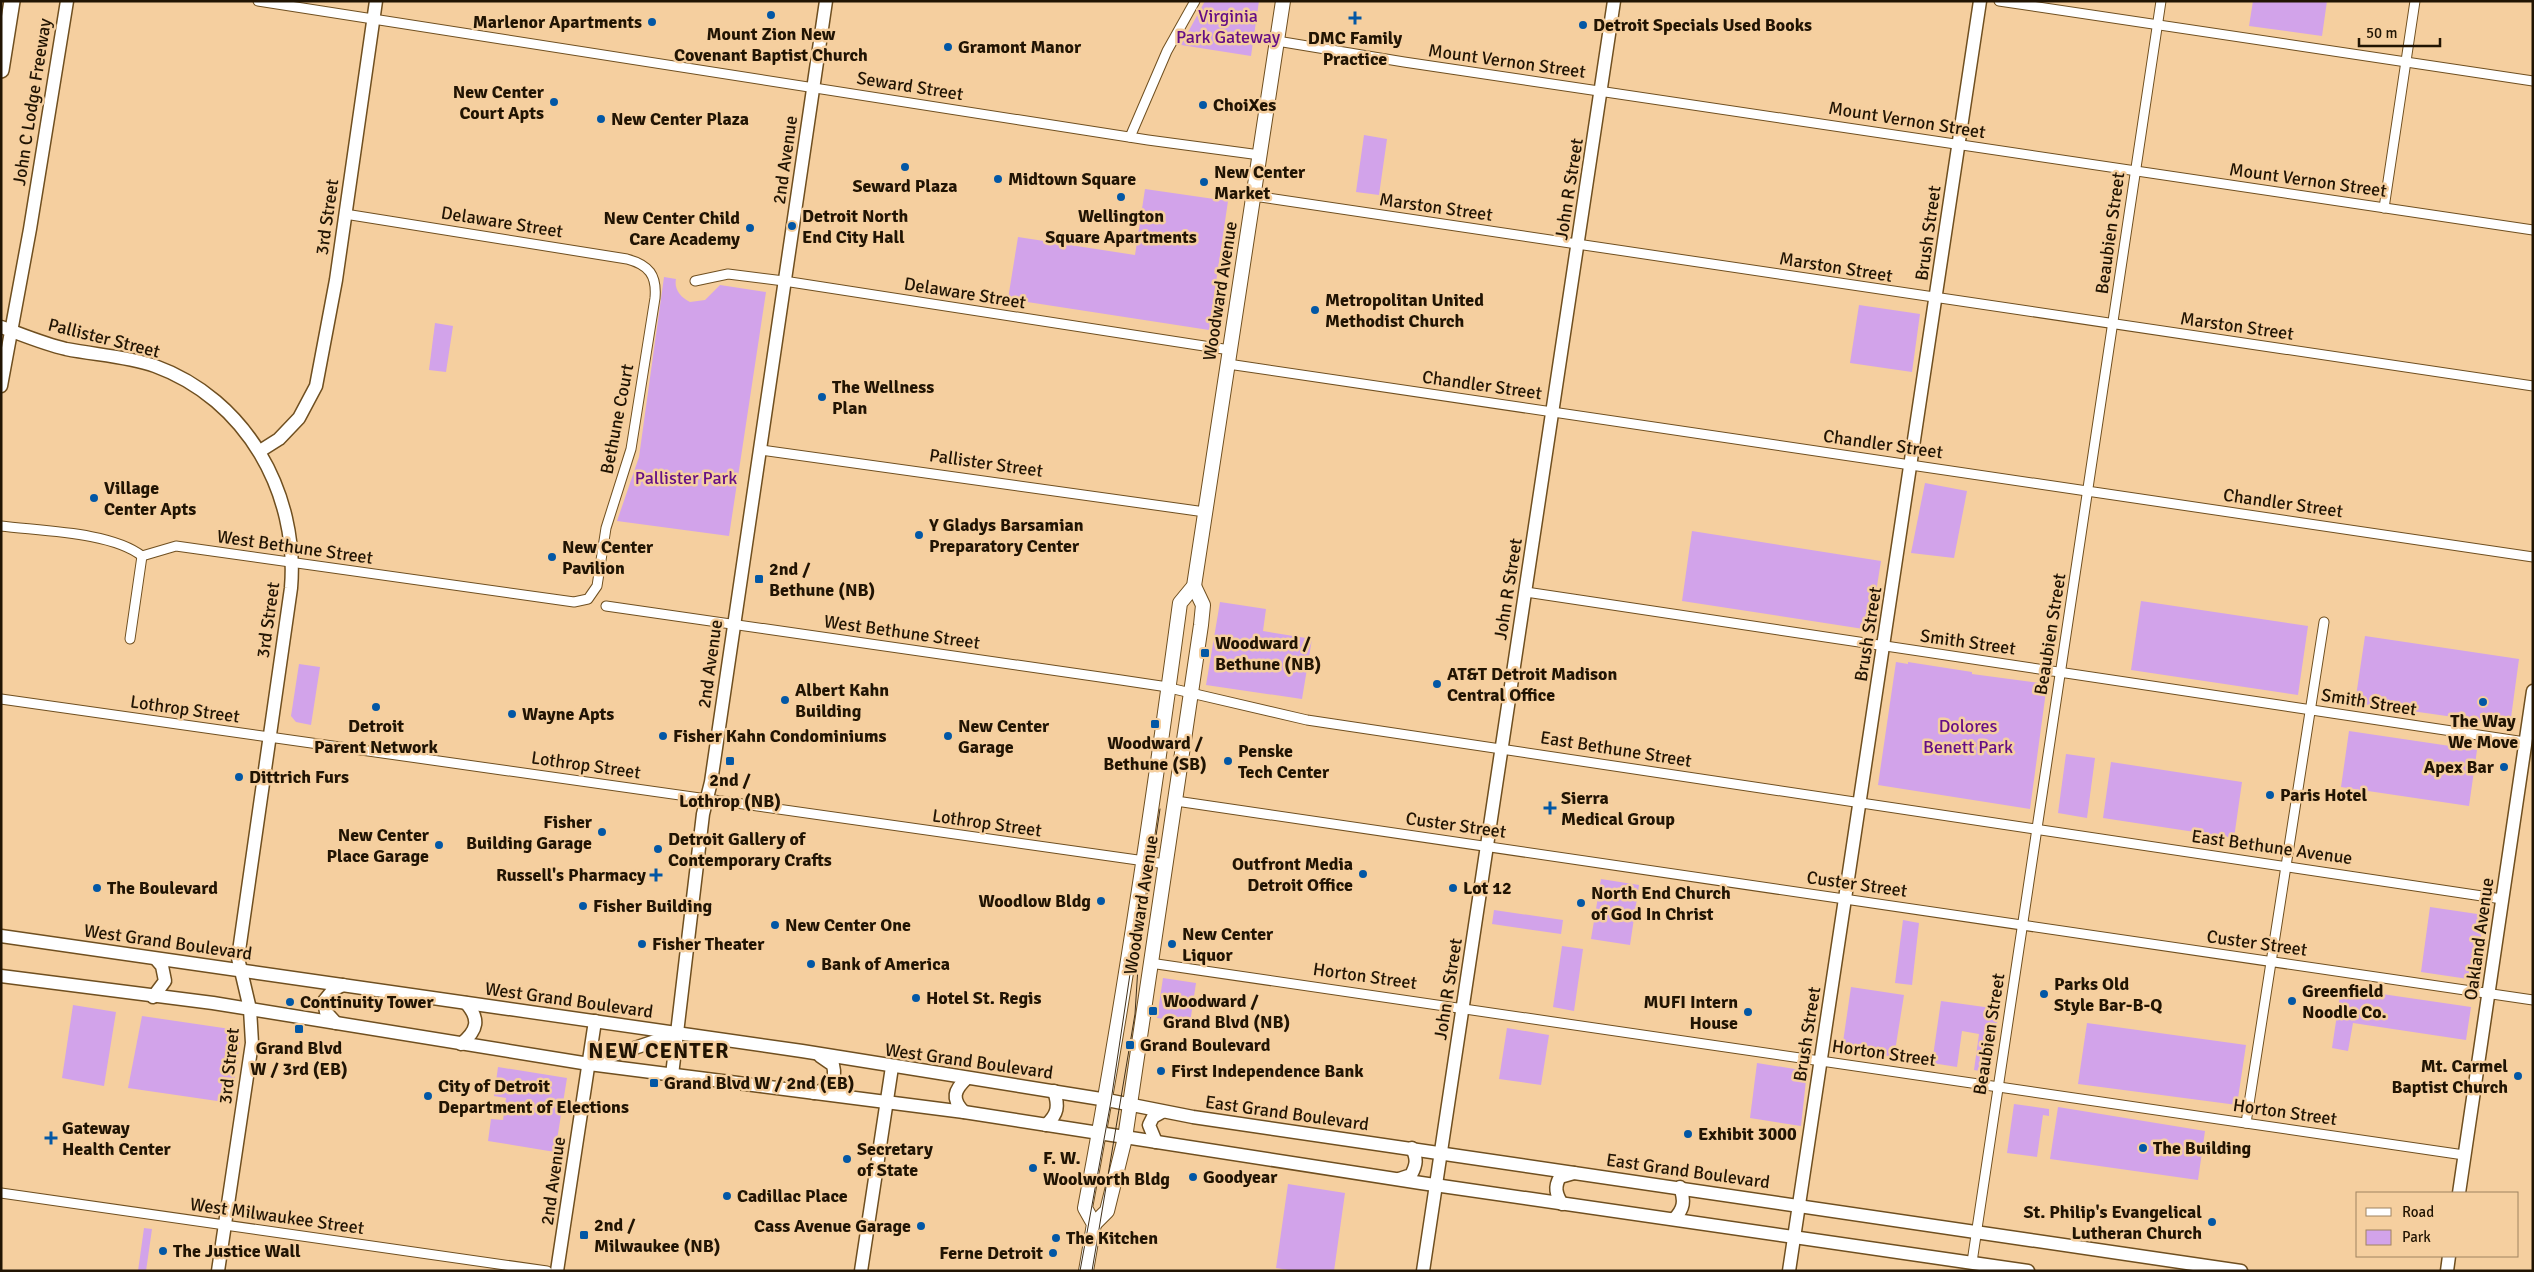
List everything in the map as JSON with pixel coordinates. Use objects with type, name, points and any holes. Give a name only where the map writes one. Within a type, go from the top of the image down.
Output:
[{"type":"highway","name":"John C Lodge Freeway","points":[[1,70],[12,1]]},
{"type":"main road","name":"Woodward Avenue","points":[[1094,1224],[1085,1208],[1106,1100],[1144,861],[1180,603],[1194,586],[1283,1]]},
{"type":"main road","name":"Woodward Avenue","points":[[1086,1271],[1094,1224],[1107,1211],[1125,1138],[1192,694],[1203,605],[1194,586]]},
{"type":"street","name":"John C Lodge Freeway","points":[[1,386],[6,329],[30,229],[67,1]]},
{"type":"street","name":"Seward Street","points":[[258,1],[1260,156]]},
{"type":"street","name":"3rd Street","points":[[218,1271],[252,1043],[250,1009],[238,958],[290,597],[293,563],[290,534],[283,502],[260,452],[279,439],[299,418],[316,386],[345,214],[376,1]]},
{"type":"street","name":"2nd Avenue","points":[[672,1075],[703,814],[761,450],[826,1]]},
{"type":"street","points":[[1130,137],[1168,51],[1195,1]]},
{"type":"street","name":"John R Street","points":[[1423,1271],[1614,1]]},
{"type":"street","name":"Brush Street","points":[[1789,1271],[1980,1]]},
{"type":"street","points":[[1999,1],[2533,81]]},
{"type":"street","name":"Beaubien Street","points":[[1972,1267],[2162,1]]},
{"type":"street","points":[[2384,208],[2415,1]]},
{"type":"street","name":"Mount Vernon Street","points":[[1277,41],[2533,230]]},
{"type":"street","name":"Marston Street","points":[[1254,196],[2533,386]]},
{"type":"street","name":"Delaware Street","points":[[345,214],[627,259],[646,265],[650,271]]},
{"type":"street","name":"Bethune Court","points":[[588,599],[597,586],[606,528],[631,449],[655,298],[655,279],[650,271]]},
{"type":"street","name":"Delaware Street","points":[[695,281],[728,274],[784,281],[1229,357]]},
{"type":"street","name":"Pallister Street","points":[[6,329],[64,348],[136,360],[174,375],[210,397],[230,415],[260,452]]},
{"type":"street","name":"Chandler Street","points":[[1229,357],[1553,412],[2533,556]]},
{"type":"street","name":"Pallister Street","points":[[761,450],[1205,512]]},
{"type":"street","points":[[1,526],[112,541],[133,549],[142,556],[130,639]]},
{"type":"street","name":"West Bethune Street","points":[[142,556],[176,546],[574,602],[588,599]]},
{"type":"street","name":"Smith Street","points":[[1526,592],[2525,742]]},
{"type":"street","name":"West Bethune Street","points":[[606,606],[1169,688],[1192,694]]},
{"type":"street","points":[[2246,1123],[2324,622]]},
{"type":"street","name":"Oakland Avenue","points":[[2459,1192],[2533,691]]},
{"type":"street","name":"East Bethune Street","points":[[1192,694],[1307,720],[2038,829]]},
{"type":"street","name":"Lothrop Street","points":[[1,699],[1166,864]]},
{"type":"street","name":"Custer Street","points":[[1176,801],[2533,1000]]},
{"type":"street","name":"East Bethune Avenue","points":[[2038,829],[2502,899]]},
{"type":"street","name":"West Grand Boulevard","points":[[1,936],[678,1033],[1130,1104]]},
{"type":"street","points":[[153,997],[165,980],[162,966],[156,958]]},
{"type":"street","name":"Horton Street","points":[[1150,963],[1462,1007],[2464,1156]]},
{"type":"street","points":[[1,976],[250,1009],[589,1064],[964,1112],[1562,1204],[1794,1236],[1972,1267],[2028,1271]]},
{"type":"street","points":[[336,1024],[326,1012],[324,1001],[333,990],[343,985]]},
{"type":"street","points":[[461,1044],[470,1037],[476,1028],[477,1019],[466,1003]]},
{"type":"street","name":"2nd Avenue","points":[[557,1271],[595,1021]]},
{"type":"street","points":[[589,1064],[678,1033]]},
{"type":"street","points":[[814,1093],[827,1088],[831,1084],[835,1072],[829,1061],[818,1055]]},
{"type":"street","points":[[861,1271],[892,1067]]},
{"type":"street","points":[[964,1112],[956,1104],[955,1098],[958,1086],[967,1078]]},
{"type":"street","points":[[1046,1125],[1054,1118],[1058,1107],[1054,1091]]},
{"type":"street","name":"East Grand Boulevard","points":[[1130,1104],[1162,1112],[2241,1271]]},
{"type":"street","points":[[1156,1142],[1149,1125],[1153,1117],[1162,1112]]},
{"type":"street","points":[[1396,1179],[1411,1175],[1416,1166],[1417,1158],[1412,1148]]},
{"type":"street","points":[[1562,1204],[1558,1197],[1556,1184],[1560,1177],[1566,1174],[1579,1173]]},
{"type":"street","points":[[1674,1219],[1681,1212],[1684,1205],[1680,1187]]},
{"type":"street","name":"West Milwaukee Street","points":[[1,1193],[547,1271]]},
{"type":"street","points":[[2447,1271],[2449,1257]]},
{"type":"green space","name":"Virginia Park Gateway","points":[[1205,1],[1259,1],[1251,56],[1181,45]]},
{"type":"green space","points":[[2253,1],[2327,1],[2322,36],[2249,26]]},
{"type":"green space","points":[[1364,135],[1387,139],[1379,195],[1356,192]]},
{"type":"green space","points":[[1145,189],[1228,201],[1209,330],[1008,299],[1018,237],[1135,255]]},
{"type":"green space","name":"Pallister Park","points":[[664,277],[676,279],[678,292],[690,302],[705,300],[720,285],[766,292],[729,536],[617,521],[639,457]]},
{"type":"green space","points":[[1859,305],[1920,314],[1912,372],[1850,363]]},
{"type":"green space","points":[[435,323],[453,326],[446,372],[429,370]]},
{"type":"green space","points":[[1925,483],[1967,491],[1954,558],[1911,553]]},
{"type":"green space","points":[[1692,531],[1881,561],[1870,630],[1682,601]]},
{"type":"green space","points":[[2141,601],[2308,626],[2298,695],[2131,670]]},
{"type":"green space","points":[[1220,602],[1266,609],[1263,631],[1312,639],[1302,699],[1206,685]]},
{"type":"green space","points":[[2365,636],[2519,659],[2510,725],[2355,703]]},
{"type":"green space","name":"Dolores Benett Park","points":[[1896,662],[1908,664],[1908,662],[1972,672],[1972,674],[2047,684],[2030,809],[1878,785]]},
{"type":"green space","points":[[299,664],[320,667],[311,725],[296,722],[291,716]]},
{"type":"green space","points":[[2349,731],[2477,750],[2469,806],[2341,787]]},
{"type":"green space","points":[[2066,754],[2095,758],[2087,818],[2058,813]]},
{"type":"green space","points":[[2111,762],[2242,782],[2234,838],[2103,818]]},
{"type":"green space","points":[[1601,879],[1639,885],[1630,945],[1591,939]]},
{"type":"green space","points":[[2430,907],[2484,915],[2475,980],[2421,972]]},
{"type":"green space","points":[[1494,910],[1563,920],[1561,934],[1492,924]]},
{"type":"green space","points":[[1903,920],[1919,923],[1912,985],[1895,983]]},
{"type":"green space","points":[[1562,946],[1583,949],[1574,1011],[1553,1007]]},
{"type":"green space","points":[[1163,978],[1196,983],[1190,1023],[1157,1018]]},
{"type":"green space","points":[[1851,987],[1904,995],[1894,1057],[1842,1049]]},
{"type":"green space","points":[[2341,988],[2471,1007],[2466,1040],[2353,1023],[2348,1051],[2332,1048]]},
{"type":"green space","points":[[1941,1001],[1999,1009],[1990,1073],[1974,1070],[1979,1034],[1962,1031],[1957,1067],[1932,1063]]},
{"type":"green space","points":[[73,1005],[116,1012],[104,1086],[62,1078]]},
{"type":"green space","points":[[142,1016],[237,1030],[240,1041],[231,1103],[128,1088]]},
{"type":"green space","points":[[2087,1023],[2246,1045],[2237,1105],[2078,1084]]},
{"type":"green space","points":[[1507,1028],[1549,1035],[1541,1085],[1499,1079]]},
{"type":"green space","points":[[1757,1063],[1807,1071],[1801,1126],[1750,1118]]},
{"type":"green space","points":[[498,1067],[567,1078],[555,1152],[488,1141],[491,1119],[503,1120],[506,1098],[494,1096]]},
{"type":"green space","points":[[2014,1104],[2049,1109],[2049,1116],[2043,1115],[2037,1157],[2007,1153]]},
{"type":"green space","points":[[2058,1107],[2205,1131],[2198,1180],[2050,1159]]},
{"type":"green space","points":[[1288,1184],[1345,1193],[1334,1271],[1295,1271],[1276,1268]]},
{"type":"green space","points":[[144,1228],[152,1229],[146,1271],[138,1271]]},
{"type":"tram line","points":[[1092,1271],[1135,1014],[1139,951],[1160,809]]},
{"type":"tram line","points":[[1080,1271],[1111,1101],[1133,954]]},
{"type":"place","name":"Mount Zion New Covenant Baptist Church","points":[[771,15]]},
{"type":"place","name":"DMC Family Practice","points":[[1355,18]]},
{"type":"place","name":"Marlenor Apartments","points":[[652,22]]},
{"type":"place","name":"Detroit Specials Used Books","points":[[1583,25]]},
{"type":"place","name":"Gramont Manor","points":[[948,47]]},
{"type":"place","name":"New Center Court Apts","points":[[554,102]]},
{"type":"place","name":"ChoiXes","points":[[1203,105]]},
{"type":"place","name":"New Center Plaza","points":[[601,119]]},
{"type":"place","name":"Seward Plaza","points":[[905,167]]},
{"type":"place","name":"Midtown Square","points":[[998,179]]},
{"type":"place","name":"New Center Market","points":[[1204,182]]},
{"type":"place","name":"Wellington Square Apartments","points":[[1121,197]]},
{"type":"place","name":"Detroit North End City Hall","points":[[792,226]]},
{"type":"place","name":"New Center Child Care Academy","points":[[750,228]]},
{"type":"place","name":"Metropolitan United Methodist Church","points":[[1315,310]]},
{"type":"place","name":"The Wellness Plan","points":[[822,397]]},
{"type":"place","name":"Village Center Apts","points":[[94,498]]},
{"type":"place","name":"Y Gladys Barsamian Preparatory Center","points":[[919,535]]},
{"type":"place","name":"New Center Pavilion","points":[[552,557]]},
{"type":"place","name":"2nd / Bethune (NB)","points":[[759,579]]},
{"type":"place","name":"Woodward / Bethune (NB)","points":[[1205,653]]},
{"type":"place","name":"AT&T Detroit Madison Central Office","points":[[1437,684]]},
{"type":"place","name":"Albert Kahn Building","points":[[785,700]]},
{"type":"place","name":"The Way We Move","points":[[2483,702]]},
{"type":"place","name":"Detroit Parent Network","points":[[376,707]]},
{"type":"place","name":"Wayne Apts","points":[[512,714]]},
{"type":"place","name":"Woodward / Bethune (SB)","points":[[1155,724]]},
{"type":"place","name":"Fisher Kahn Condominiums","points":[[663,736]]},
{"type":"place","name":"New Center Garage","points":[[948,736]]},
{"type":"place","name":"2nd / Lothrop (NB)","points":[[730,761]]},
{"type":"place","name":"Penske Tech Center","points":[[1228,761]]},
{"type":"place","name":"Apex Bar","points":[[2504,767]]},
{"type":"place","name":"Dittrich Furs","points":[[239,777]]},
{"type":"place","name":"Paris Hotel","points":[[2270,795]]},
{"type":"place","name":"Sierra Medical Group","points":[[1550,808]]},
{"type":"place","name":"Fisher Building Garage","points":[[602,832]]},
{"type":"place","name":"New Center Place Garage","points":[[439,845]]},
{"type":"place","name":"Detroit Gallery of Contemporary Crafts","points":[[658,849]]},
{"type":"place","name":"Outfront Media Detroit Office","points":[[1363,874]]},
{"type":"place","name":"Russell's Pharmacy","points":[[656,875]]},
{"type":"place","name":"The Boulevard","points":[[97,888]]},
{"type":"place","name":"Lot 12","points":[[1453,888]]},
{"type":"place","name":"Woodlow Bldg","points":[[1101,901]]},
{"type":"place","name":"North End Church of God In Christ","points":[[1581,903]]},
{"type":"place","name":"Fisher Building","points":[[583,906]]},
{"type":"place","name":"New Center One","points":[[775,925]]},
{"type":"place","name":"Fisher Theater","points":[[642,944]]},
{"type":"place","name":"New Center Liquor","points":[[1172,944]]},
{"type":"place","name":"Bank of America","points":[[811,964]]},
{"type":"place","name":"Parks Old Style Bar-B-Q","points":[[2044,994]]},
{"type":"place","name":"Hotel St. Regis","points":[[916,998]]},
{"type":"place","name":"Greenfield Noodle Co.","points":[[2292,1001]]},
{"type":"place","name":"Continuity Tower","points":[[290,1002]]},
{"type":"place","name":"Woodward / Grand Blvd (NB)","points":[[1153,1011]]},
{"type":"place","name":"MUFI Intern House","points":[[1748,1012]]},
{"type":"place","name":"Grand Blvd W / 3rd (EB)","points":[[299,1029]]},
{"type":"place","name":"Grand Boulevard","points":[[1130,1045]]},
{"type":"place","name":"First Independence Bank","points":[[1161,1071]]},
{"type":"place","name":"Mt. Carmel Baptist Church","points":[[2518,1076]]},
{"type":"place","name":"Grand Blvd W / 2nd (EB)","points":[[654,1083]]},
{"type":"place","name":"City of Detroit Department of Elections","points":[[428,1096]]},
{"type":"place","name":"Exhibit 3000","points":[[1688,1134]]},
{"type":"place","name":"Gateway Health Center","points":[[51,1138]]},
{"type":"place","name":"The Building","points":[[2143,1148]]},
{"type":"place","name":"Secretary of State","points":[[847,1159]]},
{"type":"place","name":"F. W. Woolworth Bldg","points":[[1033,1168]]},
{"type":"place","name":"Goodyear","points":[[1193,1177]]},
{"type":"place","name":"Cadillac Place","points":[[727,1196]]},
{"type":"place","name":"St. Philip's Evangelical Lutheran Church","points":[[2212,1222]]},
{"type":"place","name":"Cass Avenue Garage","points":[[921,1226]]},
{"type":"place","name":"2nd / Milwaukee (NB)","points":[[584,1235]]},
{"type":"place","name":"The Kitchen","points":[[1056,1238]]},
{"type":"place","name":"The Justice Wall","points":[[163,1251]]},
{"type":"place","name":"Ferne Detroit","points":[[1053,1253]]},
{"type":"district","name":"NEW CENTER","points":[[659,1050]]}]
